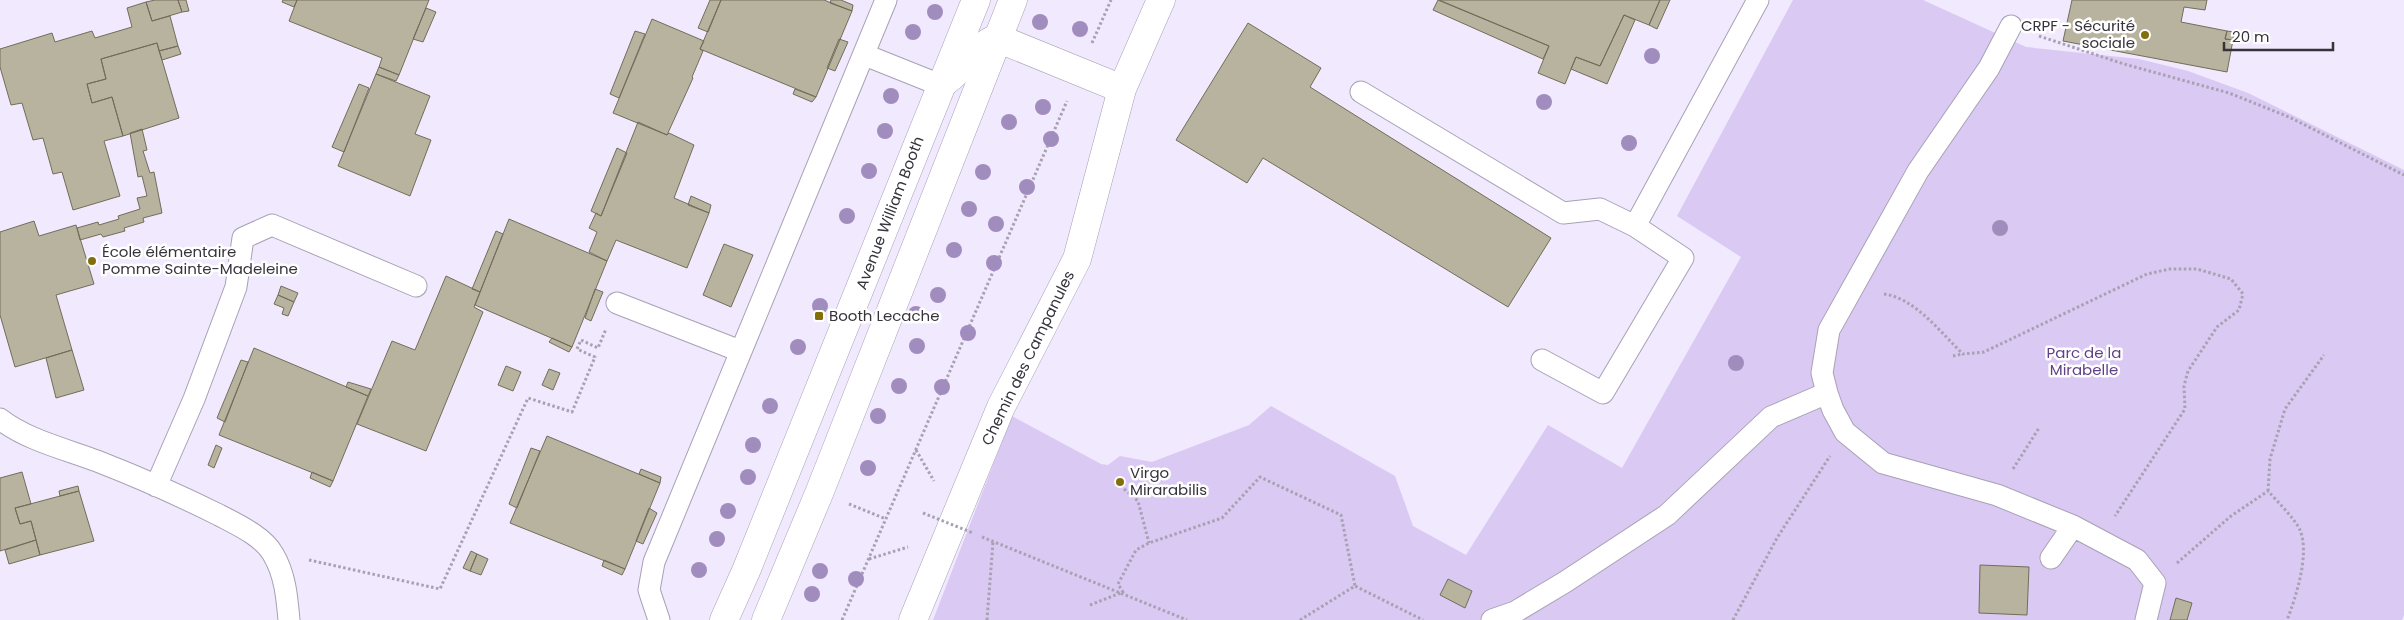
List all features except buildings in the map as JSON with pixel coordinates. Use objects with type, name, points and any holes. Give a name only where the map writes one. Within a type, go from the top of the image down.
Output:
[{"type":"street","name":"Avenue William Booth","points":[[724,620],[746,571],[940,85],[976,0]]},
{"type":"street","points":[[766,620],[820,491],[1013,0]]},
{"type":"street","name":"Chemin des Campanules","points":[[913,620],[1001,407],[1077,259],[1122,89],[1161,0]]},
{"type":"street","points":[[940,85],[950,79],[983,44],[997,38],[1122,89]]},
{"type":"lane","points":[[659,620],[649,590],[654,562],[740,351],[865,55],[886,0]]},
{"type":"lane","points":[[1634,226],[1758,0]]},
{"type":"lane","points":[[2011,26],[1989,68],[1918,171],[1829,330],[1822,373],[1826,393],[1832,410],[1845,432],[1883,463],[1997,495],[2073,526],[2137,560],[2155,583],[2146,620]]},
{"type":"lane","points":[[865,55],[940,85]]},
{"type":"lane","points":[[1360,92],[1563,213],[1600,209],[1634,226],[1683,258],[1603,393],[1542,360]]},
{"type":"lane","points":[[156,486],[194,399],[236,287],[243,238],[272,225],[416,286]]},
{"type":"lane","points":[[617,303],[740,351]]},
{"type":"lane","points":[[1492,620],[1516,612],[1667,515],[1771,417],[1826,393]]},
{"type":"lane","points":[[0,419],[13,429],[156,486],[246,529],[273,552],[282,574],[289,620]]},
{"type":"lane","points":[[2051,558],[2073,526]]},
{"type":"path","points":[[842,620],[1111,0]]},
{"type":"path","points":[[2011,26],[2124,64],[2229,93],[2289,117],[2404,175]]},
{"type":"path","points":[[1953,356],[1984,352],[2130,281],[2170,269],[2197,269],[2231,279],[2243,294],[2238,310],[2217,327],[2188,371],[2184,386],[2185,409],[2100,539]]},
{"type":"path","points":[[1850,294],[1873,292],[1890,294],[1913,306],[1963,354]]},
{"type":"path","points":[[273,552],[440,589],[528,398],[572,412],[595,357],[577,349],[581,340],[598,348]]},
{"type":"path","points":[[2287,620],[2297,594],[2303,560],[2300,530],[2268,491],[2270,458],[2286,409],[2324,355]]},
{"type":"path","points":[[1997,495],[2038,428]]},
{"type":"path","points":[[1733,620],[1777,538],[1845,432]]},
{"type":"path","points":[[915,449],[934,482]]},
{"type":"path","points":[[1124,592],[1118,584],[1136,550],[1149,543],[1222,518],[1260,478],[1341,515],[1355,586]]},
{"type":"path","points":[[1124,489],[1138,502],[1149,543]]},
{"type":"path","points":[[2155,583],[2231,516],[2268,491]]},
{"type":"path","points":[[855,506],[886,519]]},
{"type":"path","points":[[923,513],[1124,592],[1188,620]]},
{"type":"path","points":[[987,620],[993,542]]},
{"type":"path","points":[[868,559],[908,547]]},
{"type":"path","points":[[1300,620],[1355,586]]},
{"type":"path","points":[[1355,586],[1423,620]]},
{"type":"path","points":[[1090,605],[1124,592]]},
{"type":"green space","name":"Parc de la Mirabelle","points":[[1793,0],[1923,0],[2026,47],[2139,59],[2188,71],[2248,93],[2404,170],[2404,615],[2402,620],[933,620],[1012,416],[1101,464],[1108,465],[1120,456],[1152,462],[1249,425],[1271,406],[1395,476],[1413,526],[1466,555],[1548,425],[1622,468],[1741,257],[1677,216]]},
{"type":"place","name":"CRPF - Sécurité sociale","points":[[2145,35]]},
{"type":"place","name":"École élémentaire Pomme Sainte-Madeleine","points":[[92,261]]},
{"type":"place","name":"Booth Lecache","points":[[819,316]]},
{"type":"place","name":"Virgo Mirarabilis","points":[[1120,482]]}]
